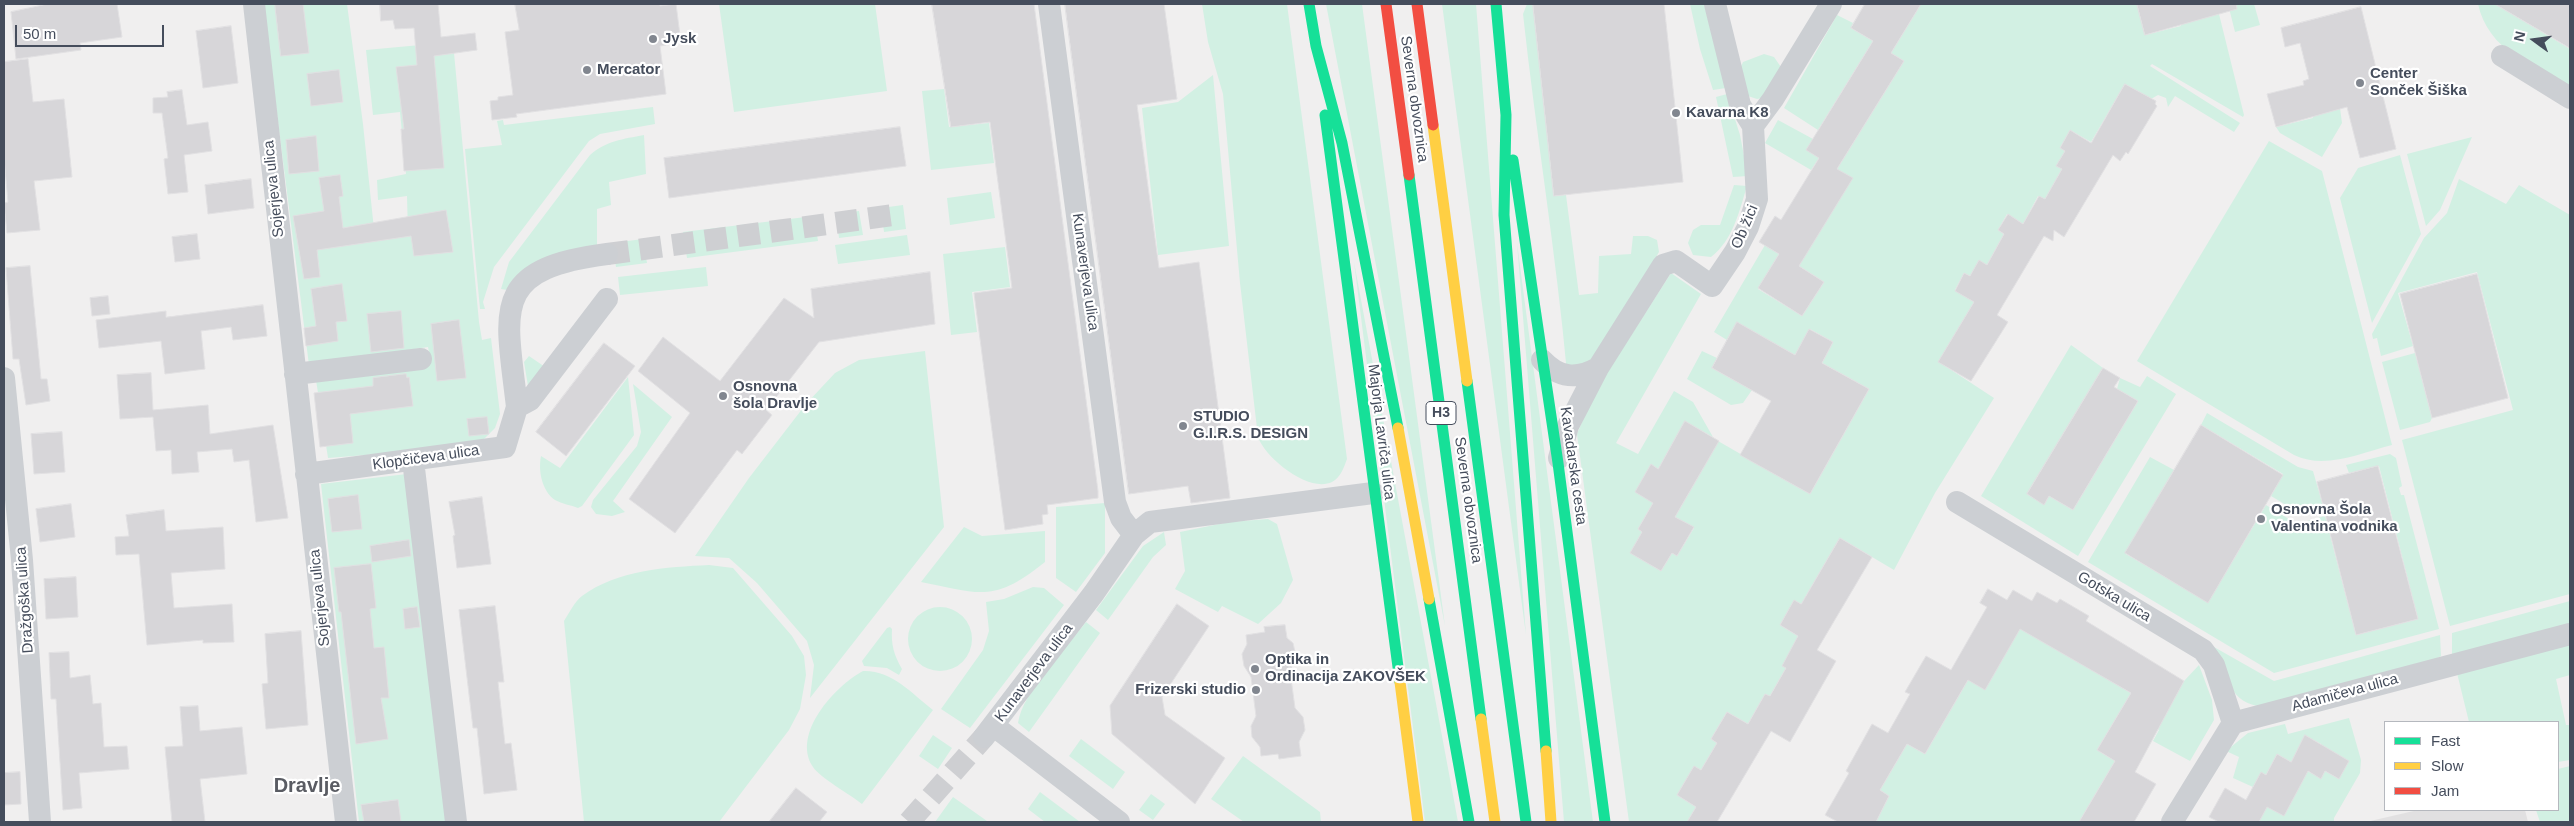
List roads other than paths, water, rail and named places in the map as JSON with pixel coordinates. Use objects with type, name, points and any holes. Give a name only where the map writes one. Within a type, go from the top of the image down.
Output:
[{"type":"main road","points":[[1309,4],[1316,46],[1342,143],[1373,295],[1469,822]]},
{"type":"main road","name":"Severna obvoznica","points":[[1386,4],[1495,822]]},
{"type":"main road","name":"Severna obvoznica","points":[[1417,4],[1526,822]]},
{"type":"main road","points":[[1496,4],[1506,115],[1504,215],[1550,822]]},
{"type":"main road","name":"Majorja Lavriča ulica","points":[[1316,46],[1373,493],[1418,822]]},
{"type":"main road","name":"Kavadarska cesta","points":[[1506,115],[1558,463],[1605,822]]},
{"type":"street","name":"Sojerjeva ulica","points":[[254,4],[346,822]]},
{"type":"street","name":"Kunaverjeva ulica","points":[[1049,4],[1115,502],[1121,518],[1134,535]]},
{"type":"street","points":[[1715,4],[1740,105],[1753,126],[1773,99],[1831,4]]},
{"type":"street","points":[[2502,56],[2570,98]]},
{"type":"street","name":"Ob žici","points":[[1558,463],[1568,426],[1598,368],[1663,264],[1676,261],[1712,286],[1735,252],[1748,227],[1757,199],[1753,126]]},
{"type":"street","name":"Klopčičeva ulica","points":[[306,474],[505,447],[517,407],[508,321],[511,303],[519,287],[534,274],[552,266],[607,254]]},
{"type":"street","points":[[517,407],[530,400],[607,299]]},
{"type":"street","points":[[295,374],[421,359]]},
{"type":"street","points":[[1542,360],[1551,370],[1571,377],[1580,376],[1598,368]]},
{"type":"street","name":"Dražgoška ulica","points":[[4,378],[22,560],[40,822]]},
{"type":"street","points":[[413,460],[456,822]]},
{"type":"street","name":"Kunaverjeva ulica","points":[[1119,822],[989,732],[1094,593],[1134,535],[1150,522],[1373,493]]},
{"type":"street","name":"Gotska ulica","points":[[1957,502],[2203,650],[2214,665],[2233,723]]},
{"type":"street","name":"Adamičeva ulica","points":[[2233,723],[2570,634]]},
{"type":"street","points":[[2172,822],[2233,723]]},
{"type":"tunnel","points":[[607,254],[901,214]]},
{"type":"tunnel","points":[[909,822],[984,737]]},
{"type":"place","name":"Jysk","points":[[653,39]]},
{"type":"place","name":"Mercator","points":[[587,70]]},
{"type":"place","name":"Center Sonček Šiška","points":[[2360,83]]},
{"type":"place","name":"Kavarna K8","points":[[1676,113]]},
{"type":"place","name":"Osnovna šola Dravlje","points":[[723,396]]},
{"type":"place","name":"STUDIO G.I.R.S. DESIGN","points":[[1183,426]]},
{"type":"place","name":"Osnovna Šola Valentina vodnika","points":[[2261,519]]},
{"type":"place","name":"Optika in Ordinacija ZAKOVŠEK","points":[[1255,669]]},
{"type":"place","name":"Frizerski studio","points":[[1256,690]]},
{"type":"district","name":"Dravlje","points":[[307,786]]}]
